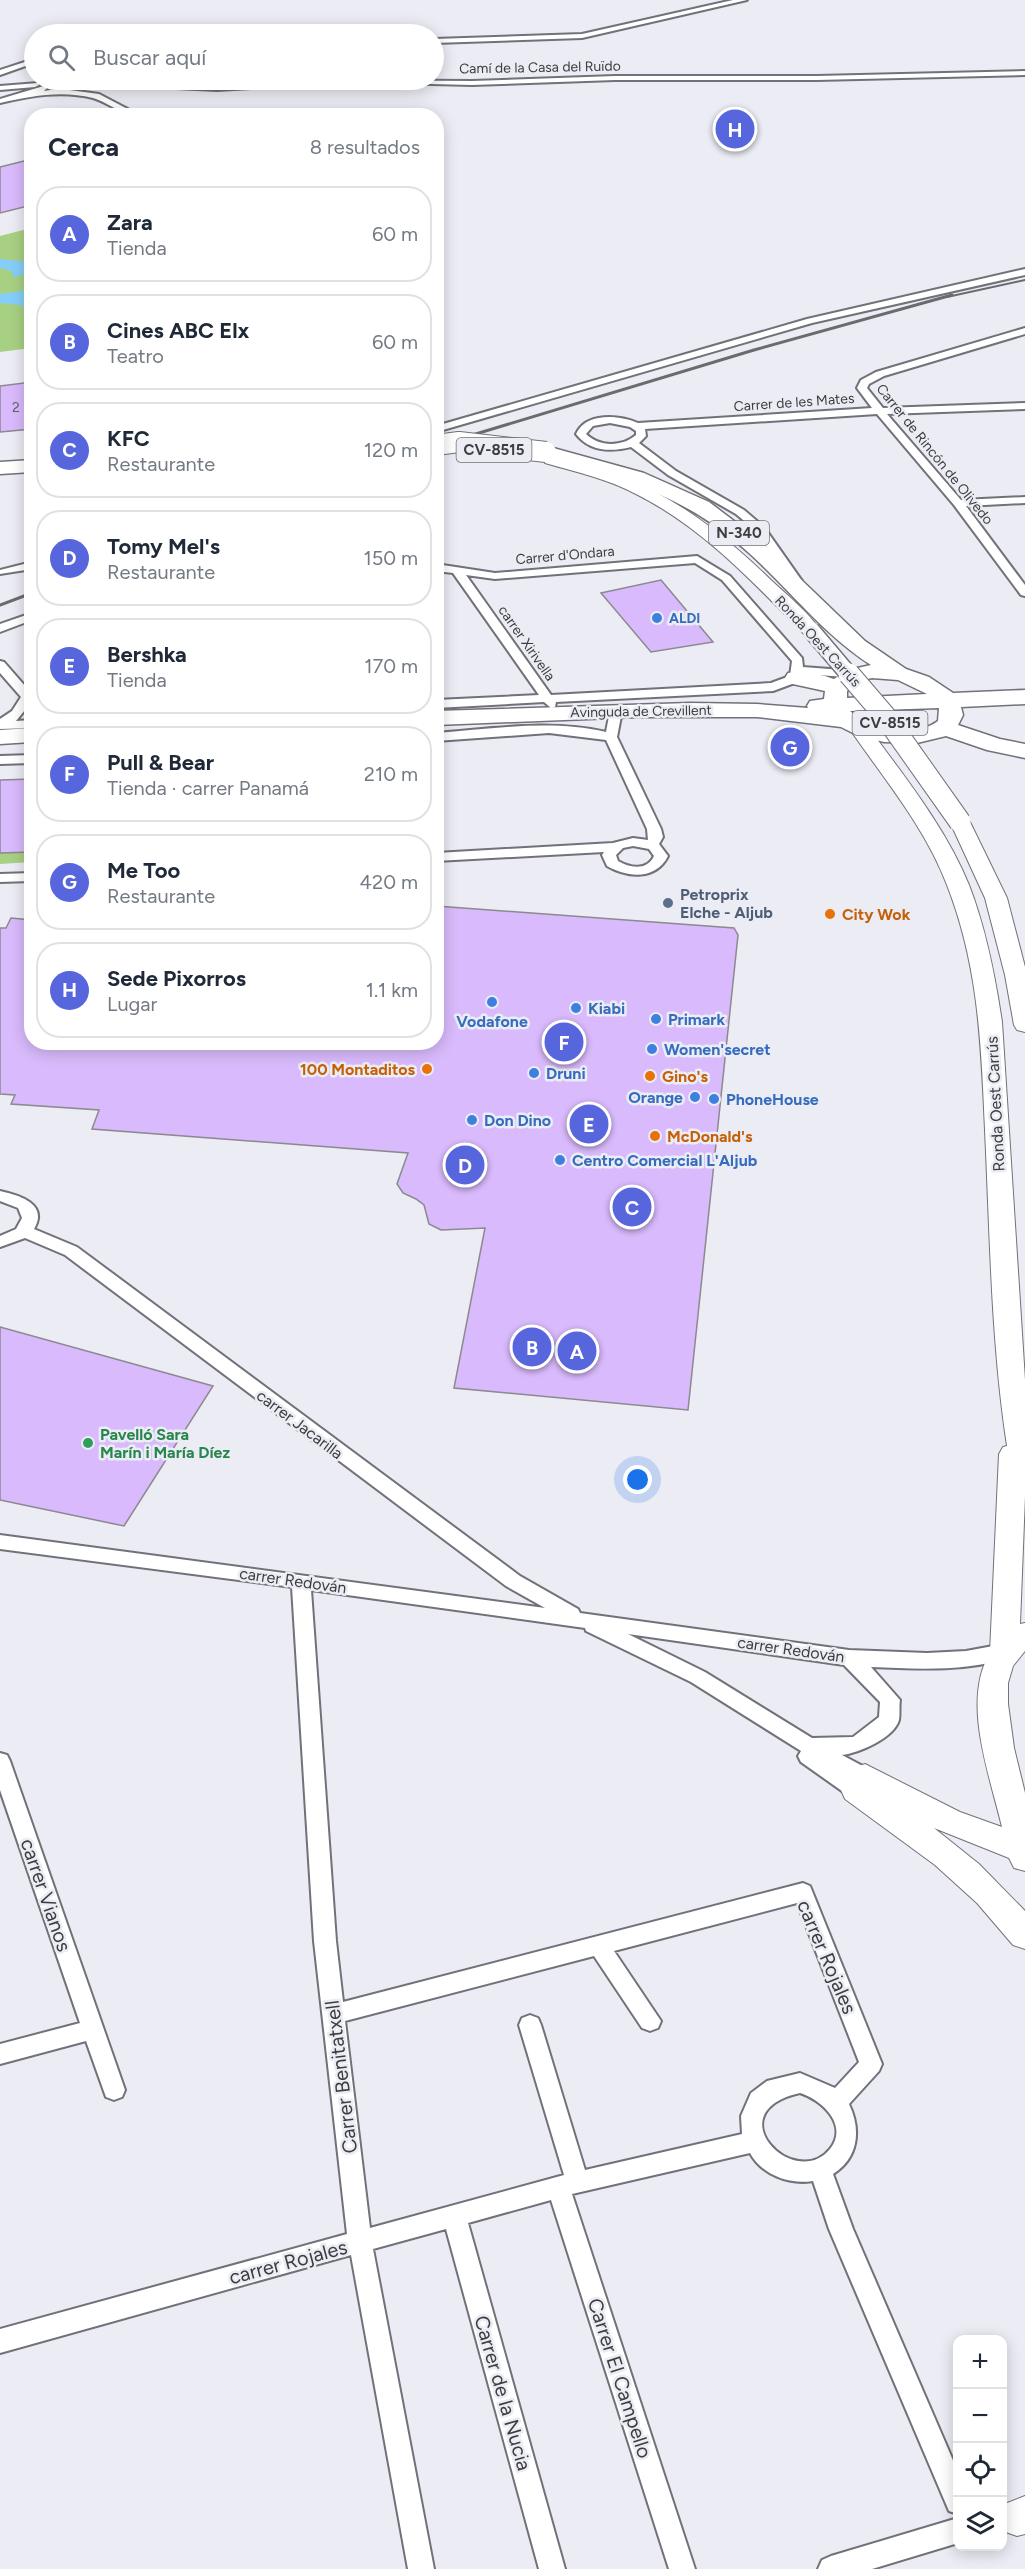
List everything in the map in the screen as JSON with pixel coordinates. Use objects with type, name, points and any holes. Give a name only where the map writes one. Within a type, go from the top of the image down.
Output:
[{"type":"highway","name":"Ronda Oest Carrús","points":[[444,444],[459,442],[548,456],[640,478],[691,501],[720,517],[750,541],[853,641],[949,701]]},
{"type":"highway","points":[[0,468],[24,466]]},
{"type":"highway","points":[[844,711],[856,675],[872,671],[1025,682]]},
{"type":"highway","points":[[797,674],[819,681],[844,711],[888,735],[912,737],[932,734],[944,728],[952,711],[949,701]]},
{"type":"highway","points":[[844,711],[949,701],[1025,697]]},
{"type":"highway","name":"Avinguda de Crevillent","points":[[444,717],[552,706],[616,711],[749,709],[806,714],[844,711]]},
{"type":"highway","points":[[944,728],[995,745],[1025,751]]},
{"type":"highway","points":[[0,737],[24,736]]},
{"type":"main road","name":"Ronda Oest Carrús","points":[[548,456],[597,472],[640,490],[679,511],[715,536],[811,630],[885,716],[960,822],[996,898],[1016,975],[1025,1025]]},
{"type":"main road","name":"Ronda Oest Carrús","points":[[844,711],[917,807],[940,847],[958,885],[983,966],[991,1022],[992,1070],[1014,1405],[1015,1643],[996,1673],[992,1697],[997,1738],[1024,1853]]},
{"type":"main road","name":"Ronda Oest Carrús","points":[[1014,1405],[1025,1475]]},
{"type":"main road","name":"Ronda Oest Carrús","points":[[997,1738],[1018,1779],[1025,1786]]},
{"type":"main road","points":[[860,1783],[1024,1853]]},
{"type":"main road","points":[[860,1783],[964,1870],[1011,1916],[1025,1935]]},
{"type":"street","points":[[444,41],[582,36],[743,0]]},
{"type":"street","points":[[0,74],[24,65]]},
{"type":"street","name":"Camí de la Casa del Ruïdo","points":[[444,82],[1025,73]]},
{"type":"street","points":[[0,87],[24,85]]},
{"type":"street","points":[[0,101],[38,92],[47,94],[56,90]]},
{"type":"street","points":[[63,90],[96,96],[121,108]]},
{"type":"street","points":[[444,427],[810,321],[1025,272]]},
{"type":"street","name":"Carrer de Rincón de Olivedo","points":[[1025,331],[880,374],[864,382],[862,388],[958,504],[1025,593]]},
{"type":"street","name":"Carrer de les Mates","points":[[803,591],[760,529],[740,512],[672,472],[637,435],[1025,406]]},
{"type":"street","name":"Carrer de les Mates","points":[[883,415],[1025,414]]},
{"type":"street","points":[[958,504],[1025,500]]},
{"type":"street","name":"Carrer d'Ondara","points":[[444,568],[495,576],[697,560],[726,578],[798,661],[797,674]]},
{"type":"street","points":[[1,572],[24,567]]},
{"type":"street","name":"carrer Xirivella","points":[[457,570],[552,706]]},
{"type":"street","points":[[471,591],[495,576]]},
{"type":"street","points":[[0,628],[24,619]]},
{"type":"street","points":[[0,665],[24,693]]},
{"type":"street","points":[[797,674],[856,675]]},
{"type":"street","name":"Avinguda de Crevillent","points":[[444,704],[552,706],[773,687],[797,674]]},
{"type":"street","points":[[0,724],[6,722],[24,706]]},
{"type":"street","points":[[616,711],[611,737],[650,825],[654,829],[656,837],[651,845]]},
{"type":"street","points":[[0,724],[24,724]]},
{"type":"street","name":"Avinguda de Crevillent","points":[[444,736],[562,730],[592,731],[611,737]]},
{"type":"street","points":[[0,760],[24,759]]},
{"type":"street","points":[[444,857],[614,847],[633,842],[645,835],[650,825]]},
{"type":"street","points":[[556,851],[612,863],[626,870],[651,868],[660,861],[661,856],[651,845],[633,842]]},
{"type":"street","points":[[612,863],[609,855],[614,847]]},
{"type":"street","points":[[0,878],[24,877]]},
{"type":"street","points":[[0,1196],[18,1199],[26,1205],[31,1214],[31,1221],[23,1231],[1,1243]]},
{"type":"street","name":"carrer Jacarilla","points":[[23,1231],[71,1251],[348,1461],[513,1581],[578,1618]]},
{"type":"street","name":"carrer Redován","points":[[3,1543],[578,1618],[849,1658],[972,1659],[1015,1643]]},
{"type":"street","name":"Carrer Benitatxell","points":[[302,1581],[325,1941],[360,2242],[421,2569]]},
{"type":"street","name":"carrer Redován","points":[[578,1618],[698,1677],[809,1746],[860,1783]]},
{"type":"street","points":[[809,1746],[846,1748],[871,1738],[889,1720],[890,1700],[875,1682],[849,1658]]},
{"type":"street","name":"carrer Redován","points":[[698,1677],[860,1783]]},
{"type":"street","name":"carrer Vianos","points":[[0,1761],[114,2091]]},
{"type":"street","name":"carrer Rojales","points":[[334,2014],[804,1892],[871,2064],[836,2103]]},
{"type":"street","points":[[599,1946],[650,2021]]},
{"type":"street","points":[[530,2025],[567,2185]]},
{"type":"street","points":[[0,2054],[93,2029]]},
{"type":"street","points":[[800,2083],[816,2088],[836,2103],[846,2123],[846,2138],[837,2157],[820,2169],[805,2172],[789,2170],[775,2164],[754,2142],[751,2128],[752,2114],[758,2101],[769,2090],[784,2084],[800,2083]]},
{"type":"street","name":"carrer Rojales","points":[[0,2342],[567,2185],[754,2142]]},
{"type":"street","points":[[820,2169],[842,2229],[955,2497]]},
{"type":"street","name":"Carrer El Campello","points":[[567,2185],[682,2569]]},
{"type":"street","name":"Carrer de la Nucia","points":[[454,2216],[552,2569]]},
{"type":"street","points":[[831,2569],[953,2531]]},
{"type":"green space","points":[[24,230],[24,349],[0,352],[0,236]]},
{"type":"green space","points":[[24,852],[24,862],[0,864],[0,853]]},
{"type":"water","points":[[0,259],[24,261],[24,275],[14,277],[11,271],[0,268]]},
{"type":"water","points":[[24,291],[24,307],[0,303],[0,294]]},
{"type":"building","points":[[24,161],[24,207],[0,213],[0,167]]},
{"type":"building","points":[[24,383],[24,430],[0,432],[0,386]]},
{"type":"building","name":"ALDI","points":[[661,580],[713,642],[651,652],[601,593]]},
{"type":"building","points":[[24,779],[24,852],[0,853],[0,780]]},
{"type":"building","name":"Centro Comercial L'Aljub","points":[[444,907],[734,928],[738,935],[688,1410],[454,1388],[485,1228],[441,1230],[429,1224],[424,1205],[403,1193],[397,1184],[408,1153],[92,1129],[99,1110],[11,1104],[15,1095],[0,1094],[0,928],[6,928],[11,918],[24,919],[24,1050],[444,1050]]},
{"type":"building","name":"Pavelló Sara Marín i María Díez","points":[[0,1327],[213,1386],[124,1526],[0,1500]]},
{"type":"railway","points":[[947,297],[1025,280]]},
{"type":"railway","points":[[444,444],[754,350],[952,295]]},
{"type":"railway","points":[[0,605],[24,596]]},
{"type":"place","name":"Sede Pixorros","points":[[735,129]]},
{"type":"place","name":"ALDI","points":[[657,618]]},
{"type":"place","name":"Me Too","points":[[790,747]]},
{"type":"place","name":"Petroprix Elche - Aljub","points":[[668,903]]},
{"type":"place","name":"City Wok","points":[[830,914]]},
{"type":"place","name":"Vodafone","points":[[492,1002]]},
{"type":"place","name":"Kiabi","points":[[576,1008]]},
{"type":"place","name":"Primark","points":[[656,1019]]},
{"type":"place","name":"Pull & Bear","points":[[564,1042]]},
{"type":"place","name":"Women'secret","points":[[652,1049]]},
{"type":"place","name":"100 Montaditos","points":[[427,1069]]},
{"type":"place","name":"Druni","points":[[534,1073]]},
{"type":"place","name":"Gino's","points":[[650,1076]]},
{"type":"place","name":"Orange","points":[[695,1097]]},
{"type":"place","name":"PhoneHouse","points":[[714,1099]]},
{"type":"place","name":"Don Dino","points":[[472,1120]]},
{"type":"place","name":"Bershka","points":[[589,1124]]},
{"type":"place","name":"McDonald's","points":[[655,1136]]},
{"type":"place","name":"Centro Comercial L'Aljub","points":[[560,1160]]},
{"type":"place","name":"Tomy Mel's","points":[[465,1165]]},
{"type":"place","name":"KFC","points":[[632,1207]]},
{"type":"place","name":"Cines ABC Elx","points":[[532,1347]]},
{"type":"place","name":"Zara","points":[[577,1351]]},
{"type":"place","name":"Pavelló Sara Marín i María Díez","points":[[88,1443]]}]
